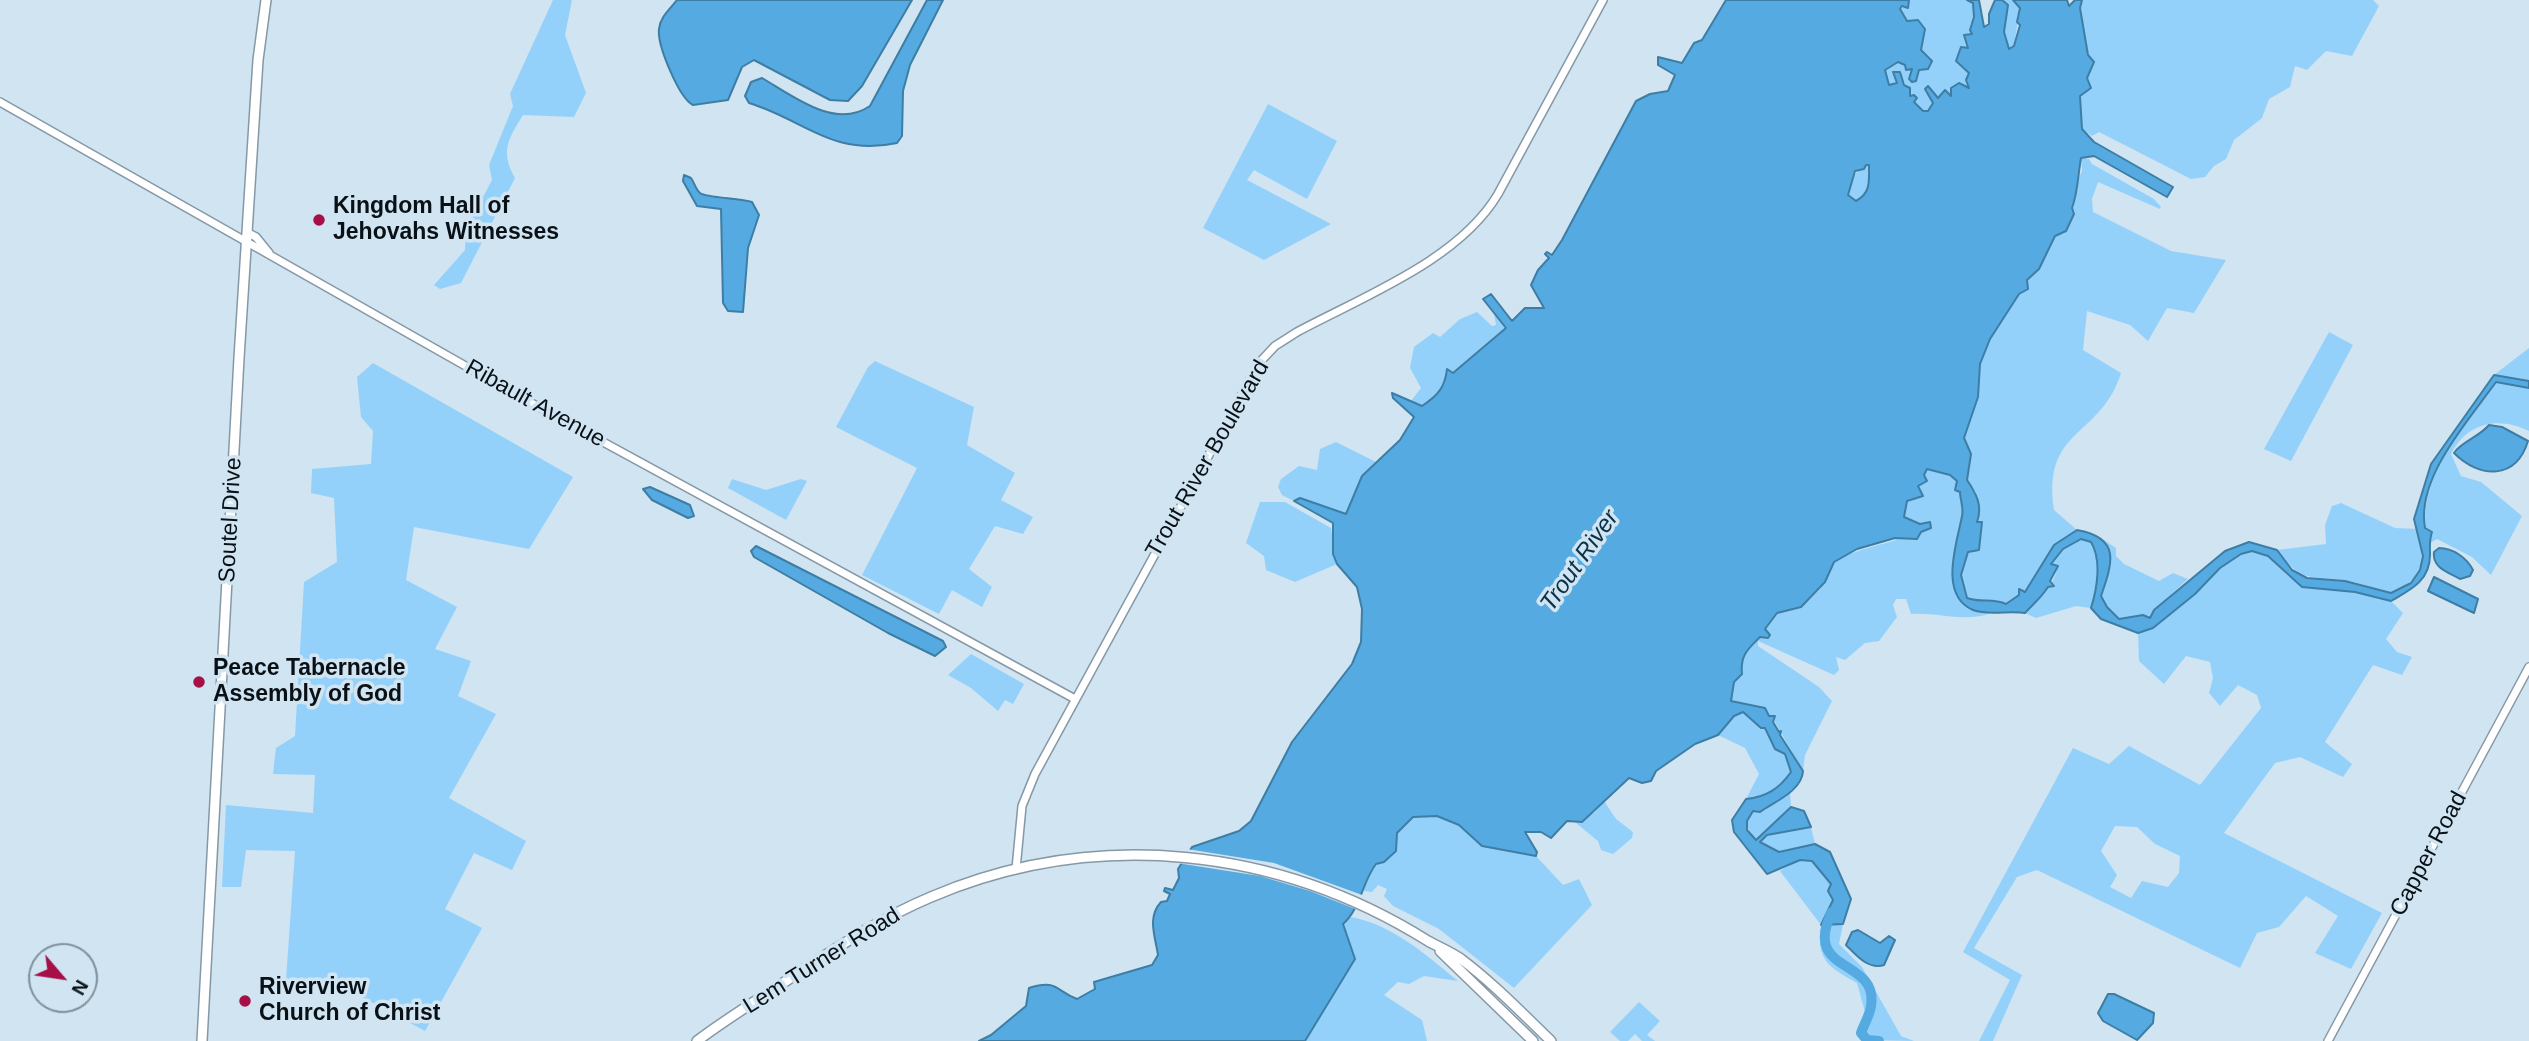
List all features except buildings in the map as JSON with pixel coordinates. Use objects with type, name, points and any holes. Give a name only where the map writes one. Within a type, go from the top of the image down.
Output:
[{"type":"main road","name":"Soutel Drive","points":[[202,1041],[258,60],[266,0]]},
{"type":"main road","name":"Lem Turner Road","points":[[696,1041],[892,915],[933,896],[1016,869],[1098,855],[1177,856],[1244,865],[1291,877],[1371,908],[1476,972],[1551,1041]]},
{"type":"main road","name":"Lem Turner Road","points":[[1434,944],[1533,1041]]},
{"type":"street","name":"Trout River Boulevard","points":[[1016,869],[1019,824],[1028,789],[1259,363],[1275,346],[1297,332],[1441,254],[1477,224],[1504,183],[1603,0]]},
{"type":"street","name":"Ribault Avenue","points":[[0,102],[515,394],[1075,699]]},
{"type":"street","points":[[248,233],[257,237],[271,256]]},
{"type":"street","name":"Capper Road","points":[[2328,1041],[2529,667]]},
{"type":"shaded area","points":[[553,0],[572,0],[565,35],[586,93],[574,117],[523,115],[513,131],[507,153],[515,178],[461,283],[440,289],[434,285],[465,250],[466,229],[492,180],[489,165],[513,106],[510,94]]},
{"type":"shaded area","points":[[1909,0],[1967,0],[1973,3],[1974,17],[1970,30],[1973,34],[1969,37],[1969,88],[1938,99],[1929,94],[1933,103],[1928,111],[1923,111],[1914,102],[1917,98],[1911,97],[1910,88],[1902,81],[1895,86],[1888,85],[1885,70],[1899,62],[1912,69],[1911,76],[1915,75],[1931,58],[1921,50],[1921,28],[1907,21],[1900,9],[1909,6]]},
{"type":"shaded area","points":[[2002,0],[2013,0],[2020,8],[2014,46],[2009,49],[2004,32],[2008,6]]},
{"type":"shaded area","points":[[2082,0],[2373,0],[2379,6],[2352,56],[2326,51],[2307,70],[2295,66],[2290,87],[2269,99],[2262,118],[2234,140],[2226,159],[2214,166],[2205,177],[2191,179],[2099,132],[2092,136],[2082,129],[2080,96],[2091,88],[2087,78],[2094,62],[2088,55],[2080,8]]},
{"type":"shaded area","points":[[1268,104],[1337,141],[1307,199],[1254,170],[1247,180],[1331,224],[1264,260],[1203,228]]},
{"type":"shaded area","points":[[2081,158],[2089,159],[2092,164],[2154,199],[2161,207],[2160,209],[2098,182],[2092,199],[2093,212],[2171,251],[2226,260],[2194,313],[2167,308],[2148,341],[2130,325],[2087,311],[2083,350],[2121,373],[2112,394],[2100,411],[2064,448],[2056,463],[2053,483],[2054,510],[2077,530],[2054,545],[2024,592],[2006,605],[1966,598],[1961,575],[1968,552],[1979,550],[1982,522],[1976,522],[1976,492],[1967,480],[1971,454],[1964,438],[1978,397],[1980,364],[1990,339],[2027,280],[2039,269],[2045,251],[2072,208],[2076,197],[2075,186],[2082,171]]},
{"type":"shaded area","points":[[1866,165],[1870,165],[1869,186],[1865,195],[1856,202],[1848,195],[1850,186],[1853,177]]},
{"type":"shaded area","points":[[1477,312],[1492,326],[1496,325],[1494,313],[1506,328],[1453,374],[1447,370],[1442,387],[1422,407],[1411,401],[1421,388],[1410,368],[1414,347],[1433,333],[1440,337],[1460,319]]},
{"type":"shaded area","points":[[2329,332],[2353,345],[2291,461],[2264,449]]},
{"type":"shaded area","points":[[2529,348],[2529,381],[2494,375]]},
{"type":"shaded area","points":[[875,361],[974,407],[967,445],[1015,473],[1001,500],[1033,517],[1023,534],[995,526],[969,569],[992,587],[982,607],[952,590],[939,614],[862,575],[917,468],[836,427],[868,367]]},
{"type":"shaded area","points":[[373,363],[573,477],[529,549],[414,527],[406,580],[457,607],[435,649],[471,661],[458,696],[496,714],[449,798],[526,841],[512,870],[474,853],[445,909],[482,928],[425,1031],[334,982],[286,980],[295,851],[246,850],[241,887],[222,887],[226,805],[313,813],[315,775],[273,774],[276,748],[295,736],[304,582],[337,562],[334,498],[311,493],[312,469],[371,464],[373,431],[361,417],[357,377]]},
{"type":"shaded area","points":[[2496,382],[2529,388],[2529,431],[2506,424],[2485,425],[2466,435],[2451,454],[2461,476],[2481,482],[2522,516],[2491,575],[2472,557],[2437,539],[2428,544],[2425,520],[2434,477],[2443,457]]},
{"type":"shaded area","points":[[1336,442],[1376,462],[1346,514],[1300,498],[1294,501],[1282,495],[1278,487],[1281,479],[1299,466],[1317,470],[1320,449]]},
{"type":"shaded area","points":[[1927,468],[1956,480],[1963,494],[1963,511],[1952,572],[1956,590],[1967,604],[1991,613],[1972,617],[1911,614],[1906,599],[1896,599],[1893,605],[1897,617],[1879,641],[1865,643],[1845,660],[1836,657],[1839,670],[1834,675],[1758,641],[1758,646],[1819,687],[1832,701],[1805,755],[1803,771],[1772,717],[1754,705],[1731,701],[1734,682],[1742,674],[1745,657],[1759,634],[1777,613],[1798,606],[1817,592],[1836,561],[1911,535],[1930,522],[1920,524],[1904,517],[1907,501],[1914,496]]},
{"type":"shaded area","points":[[732,479],[766,490],[801,479],[807,481],[786,520],[728,488]]},
{"type":"shaded area","points":[[1260,502],[1285,502],[1331,528],[1337,564],[1295,582],[1266,570],[1264,556],[1246,543]]},
{"type":"shaded area","points":[[2341,503],[2395,528],[2417,529],[2422,561],[2417,575],[2411,581],[2391,594],[2355,582],[2305,575],[2285,560],[2277,550],[2326,544],[2325,525],[2332,506]]},
{"type":"shaded area","points":[[2098,536],[2116,548],[2116,556],[2124,564],[2159,581],[2173,573],[2188,579],[2154,610],[2150,619],[2143,615],[2119,619],[2101,596],[2110,571],[2111,558]]},
{"type":"shaded area","points":[[2080,539],[2091,542],[2096,557],[2097,584],[2091,608],[2076,606],[2036,618],[2025,613],[2054,579],[2057,566],[2050,565],[2063,549]]},
{"type":"shaded area","points":[[2252,551],[2268,556],[2288,576],[2391,601],[2403,613],[2386,639],[2397,652],[2412,657],[2402,675],[2373,665],[2325,742],[2352,764],[2343,777],[2300,757],[2275,763],[2224,833],[2382,913],[2351,969],[2315,953],[2338,916],[2306,896],[2279,927],[2257,933],[2240,968],[2037,870],[2017,877],[1974,948],[2022,975],[1993,1041],[1979,1041],[2010,980],[1963,952],[2073,748],[2109,764],[2129,746],[2200,785],[2261,708],[2257,695],[2238,685],[2220,706],[2209,693],[2213,678],[2210,662],[2186,656],[2164,684],[2139,661],[2138,633],[2169,616],[2208,578],[2236,557]],"holes":[[[2115,826],[2137,827],[2155,844],[2180,856],[2179,873],[2168,887],[2142,881],[2131,898],[2110,887],[2117,875],[2101,851]]]},
{"type":"shaded area","points":[[971,654],[1024,684],[1013,704],[1005,700],[998,711],[971,688],[948,675]]},
{"type":"shaded area","points":[[1743,712],[1761,728],[1765,728],[1766,733],[1785,754],[1792,772],[1772,791],[1746,799],[1759,774],[1745,748],[1718,735],[1734,716]]},
{"type":"shaded area","points":[[1790,792],[1791,807],[1756,840],[1748,826],[1753,810],[1760,812]]},
{"type":"shaded area","points":[[1604,801],[1616,819],[1633,832],[1632,838],[1613,854],[1601,850],[1598,841],[1576,823],[1595,812]]},
{"type":"shaded area","points":[[1437,816],[1459,825],[1482,846],[1536,856],[1563,885],[1579,879],[1592,905],[1514,988],[1439,929],[1393,906],[1384,896],[1387,889],[1378,885],[1372,892],[1364,891],[1368,877],[1375,867],[1396,851],[1397,833],[1413,817]]},
{"type":"shaded area","points":[[1811,827],[1815,844],[1779,852],[1760,842],[1767,835]]},
{"type":"shaded area","points":[[1800,859],[1812,861],[1831,884],[1829,891],[1833,900],[1821,925],[1780,871]]},
{"type":"shaded area","points":[[1351,917],[1395,934],[1458,981],[1424,976],[1409,984],[1398,982],[1384,995],[1422,1020],[1427,1041],[1305,1041],[1355,959],[1343,924]]},
{"type":"shaded area","points":[[1843,924],[1839,944],[1862,967],[1901,1036],[1914,1041],[1860,1040],[1857,1031],[1865,1012],[1857,983],[1827,962],[1821,947],[1821,925]]},
{"type":"shaded area","points":[[1639,1002],[1660,1021],[1647,1035],[1655,1041],[1642,1041],[1635,1034],[1628,1041],[1620,1041],[1610,1032]]},
{"type":"water","points":[[677,0],[912,0],[862,86],[848,101],[830,100],[754,60],[742,67],[728,100],[693,105],[676,82],[659,37],[661,21]]},
{"type":"water","points":[[927,0],[943,0],[910,65],[903,91],[902,136],[897,143],[874,146],[836,141],[749,103],[745,96],[751,82],[762,78],[801,101],[829,112],[857,112],[870,106]]},
{"type":"water","name":"Trout River","points":[[1726,0],[1909,0],[1908,8],[1902,6],[1900,9],[1907,21],[1918,20],[1925,29],[1921,50],[1932,61],[1928,69],[1919,70],[1916,81],[1912,82],[1909,79],[1912,69],[1906,70],[1905,65],[1898,62],[1885,70],[1889,85],[1897,83],[1893,72],[1900,72],[1904,85],[1910,88],[1910,96],[1917,98],[1914,102],[1923,111],[1928,111],[1933,103],[1925,89],[1928,86],[1938,98],[1945,90],[1951,96],[1951,88],[1959,83],[1969,88],[1966,80],[1969,73],[1956,61],[1961,47],[1968,48],[1964,35],[1972,34],[1970,30],[1974,17],[1973,3],[1967,0],[1979,0],[1984,27],[1989,24],[1989,14],[1995,0],[2002,0],[2008,5],[2004,32],[2009,49],[2014,46],[2020,25],[2017,22],[2020,8],[2013,0],[2067,0],[2069,6],[2075,0],[2082,0],[2080,8],[2088,55],[2094,62],[2087,78],[2091,88],[2080,96],[2082,129],[2094,142],[2173,187],[2167,197],[2094,156],[2081,158],[2072,208],[2074,214],[2066,231],[2055,236],[2039,269],[2027,280],[2028,289],[2019,294],[1990,339],[1980,364],[1978,397],[1964,438],[1971,454],[1967,480],[1978,500],[1977,522],[1982,522],[1979,550],[1968,552],[1961,575],[1967,598],[2006,604],[2019,595],[2019,589],[2025,592],[2054,545],[2077,530],[2101,539],[2107,546],[2110,563],[2101,596],[2119,619],[2143,615],[2150,618],[2154,610],[2225,551],[2249,542],[2277,550],[2292,570],[2307,578],[2345,581],[2391,593],[2411,583],[2420,570],[2423,556],[2414,519],[2431,464],[2494,375],[2529,381],[2529,388],[2496,382],[2459,432],[2436,470],[2424,509],[2425,528],[2432,532],[2429,564],[2423,578],[2391,601],[2355,592],[2302,587],[2268,556],[2252,551],[2241,554],[2220,568],[2195,594],[2153,628],[2138,633],[2101,619],[2091,608],[2097,584],[2096,557],[2091,542],[2081,539],[2063,549],[2051,564],[2058,566],[2050,581],[2054,586],[2048,587],[2025,613],[1979,612],[1962,603],[1953,581],[1952,568],[1962,513],[1960,492],[1955,490],[1957,481],[1950,475],[1927,469],[1924,475],[1927,481],[1918,486],[1923,496],[1907,501],[1904,517],[1920,524],[1930,522],[1931,528],[1921,532],[1917,539],[1895,538],[1857,549],[1834,562],[1825,582],[1801,607],[1777,613],[1765,629],[1770,635],[1768,638],[1760,637],[1749,649],[1742,662],[1742,674],[1734,682],[1731,701],[1765,708],[1769,716],[1775,716],[1773,722],[1779,732],[1781,731],[1780,735],[1803,771],[1793,790],[1760,812],[1753,811],[1747,821],[1747,830],[1756,840],[1791,807],[1804,811],[1811,827],[1767,835],[1760,842],[1779,852],[1815,844],[1830,852],[1851,899],[1843,924],[1821,925],[1833,900],[1828,891],[1831,884],[1812,861],[1800,860],[1767,874],[1734,832],[1732,820],[1746,799],[1772,791],[1791,772],[1785,754],[1775,749],[1765,728],[1761,728],[1743,712],[1734,716],[1718,735],[1695,744],[1656,771],[1651,781],[1642,783],[1629,778],[1582,822],[1567,821],[1551,838],[1541,832],[1525,832],[1537,852],[1536,856],[1482,846],[1459,825],[1437,816],[1413,817],[1397,833],[1396,851],[1384,862],[1376,864],[1371,871],[1354,910],[1343,924],[1355,959],[1305,1041],[979,1041],[991,1035],[1026,1006],[1029,988],[1051,985],[1077,999],[1095,989],[1094,982],[1152,965],[1158,955],[1154,914],[1170,894],[1164,891],[1165,888],[1173,890],[1179,878],[1178,869],[1192,847],[1239,831],[1251,821],[1292,742],[1352,664],[1361,642],[1362,609],[1357,587],[1337,564],[1333,554],[1333,523],[1294,501],[1300,498],[1346,514],[1362,476],[1400,440],[1414,417],[1393,398],[1392,393],[1422,406],[1439,391],[1447,369],[1453,373],[1506,328],[1483,299],[1491,294],[1512,321],[1525,308],[1544,308],[1531,285],[1538,270],[1549,258],[1545,254],[1547,252],[1552,255],[1562,240],[1636,101],[1650,94],[1668,91],[1675,75],[1658,65],[1658,57],[1682,63],[1694,43],[1702,40]],"holes":[[[1869,165],[1867,190],[1856,201],[1848,195],[1855,171]]]},
{"type":"water","points":[[684,175],[691,178],[700,193],[752,202],[759,215],[748,248],[743,312],[728,311],[723,303],[721,209],[697,206],[683,181]]},
{"type":"water","points":[[2489,425],[2502,427],[2528,441],[2515,463],[2506,469],[2486,471],[2475,468],[2454,453]]},
{"type":"water","points":[[650,487],[690,505],[694,516],[688,518],[652,500],[643,489]]},
{"type":"water","points":[[756,546],[943,641],[946,647],[935,656],[888,633],[754,557],[751,551]]},
{"type":"water","points":[[2439,548],[2463,558],[2473,570],[2470,576],[2460,579],[2438,566],[2434,552]]},
{"type":"water","points":[[2434,577],[2478,599],[2474,613],[2428,591]]},
{"type":"water","points":[[1858,930],[1880,943],[1889,936],[1895,940],[1884,965],[1868,964],[1846,945],[1852,932]]},
{"type":"water","points":[[2108,994],[2114,994],[2154,1013],[2153,1023],[2137,1040],[2103,1021],[2098,1013]]},
{"type":"pier","points":[[1187,849],[1274,863],[1365,896],[1358,910],[1310,891],[1260,876],[1177,863]]},
{"type":"waterway","points":[[1832,912],[1825,932],[1826,946],[1833,957],[1854,971],[1870,990],[1871,1006],[1861,1033],[1867,1040],[1879,1041]]},
{"type":"place","name":"Kingdom Hall of Jehovahs Witnesses","points":[[319,220]]},
{"type":"place","name":"Peace Tabernacle Assembly of God","points":[[199,682]]},
{"type":"place","name":"Riverview Church of Christ","points":[[245,1001]]}]
